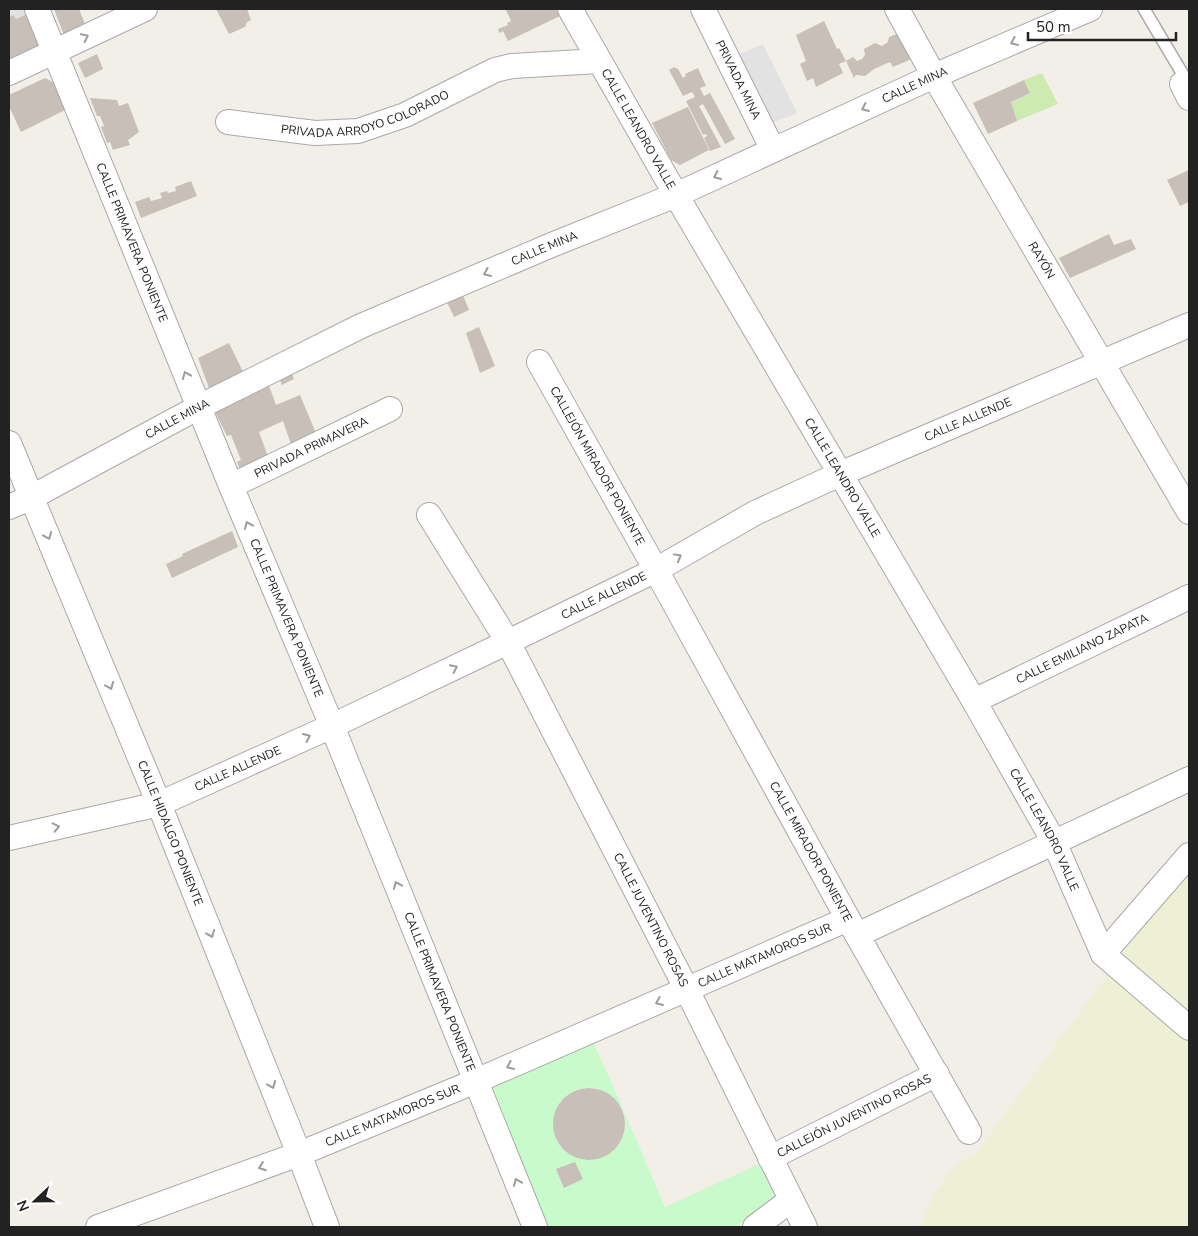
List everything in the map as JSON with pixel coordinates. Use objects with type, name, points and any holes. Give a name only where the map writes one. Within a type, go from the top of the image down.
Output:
[{"type":"street","name":"CALLE PRIMAVERA PONIENTE","points":[[37,9],[231,486],[332,726],[535,1227]]},
{"type":"street","points":[[9,73],[145,9]]},
{"type":"street","name":"CALLE LEANDRO VALLE","points":[[570,9],[676,195],[974,701],[1054,842],[1102,954]]},
{"type":"street","name":"PRIVADA MINA","points":[[703,9],[773,150]]},
{"type":"street","name":"RAYÓN","points":[[896,9],[1189,512]]},
{"type":"street","name":"CALLE MINA","points":[[9,507],[32,497],[199,407],[361,326],[554,244],[676,195],[934,76],[1090,9]]},
{"type":"street","name":"PRIVADA ARROYO COLORADO","points":[[228,122],[315,133],[358,131],[406,115],[495,70],[512,66],[599,61]]},
{"type":"street","name":"CALLE ALLENDE","points":[[9,838],[159,804],[332,726],[656,570],[755,513],[840,474],[1189,325]]},
{"type":"street","name":"CALLEJÓN MIRADOR PONIENTE","points":[[539,362],[656,570]]},
{"type":"street","name":"PRIVADA PRIMAVERA","points":[[231,486],[390,409]]},
{"type":"street","name":"CALLE HIDALGO PONIENTE","points":[[9,442],[159,804],[327,1227]]},
{"type":"street","points":[[429,515],[508,642]]},
{"type":"street","name":"CALLE MIRADOR PONIENTE","points":[[656,570],[852,927],[969,1132]]},
{"type":"street","name":"CALLE EMILIANO ZAPATA","points":[[974,701],[1189,597]]},
{"type":"street","name":"CALLE JUVENTINO ROSAS","points":[[508,642],[687,990],[805,1227]]},
{"type":"street","name":"CALLE MATAMOROS SUR","points":[[98,1227],[299,1154],[476,1081],[687,990],[852,927],[1054,842],[1189,779]]},
{"type":"street","points":[[1189,854],[1102,954],[1189,1028]]},
{"type":"street","name":"CALLEJÓN JUVENTINO ROSAS","points":[[770,1158],[937,1074]]},
{"type":"street","points":[[755,1227],[791,1200]]},
{"type":"lane","points":[[1144,9],[1185,78],[1186,91]]},
{"type":"green space","points":[[1042,73],[1058,104],[1017,121],[1011,102],[1030,93],[1024,80]]},
{"type":"green space","points":[[1189,868],[1189,1227],[919,1227],[935,1192],[954,1166],[975,1154],[1177,880]]},
{"type":"green space","points":[[593,1042],[665,1207],[759,1164],[777,1196],[736,1227],[543,1227],[484,1089]],"holes":[[[592,1087],[610,1095],[621,1107],[625,1120],[624,1134],[618,1146],[607,1155],[594,1159],[578,1157],[569,1153],[555,1135],[555,1115],[561,1102],[570,1093]]]},
{"type":"shaded area","points":[[9,9],[25,9],[27,14],[18,32],[9,35]]},
{"type":"shaded area","points":[[763,44],[797,113],[772,123],[739,55]]},
{"type":"building","points":[[54,9],[79,9],[87,29],[65,38]]},
{"type":"building","points":[[216,9],[247,9],[251,20],[247,22],[245,27],[229,34]]},
{"type":"building","points":[[557,9],[560,16],[508,41],[503,31],[499,33],[498,29],[508,25],[507,23],[511,21],[506,10]]},
{"type":"building","points":[[27,14],[41,49],[9,64],[9,17],[14,15],[16,19]]},
{"type":"building","points":[[824,21],[837,49],[839,48],[846,61],[839,64],[843,73],[816,87],[813,78],[807,81],[800,64],[806,61],[796,35]]},
{"type":"building","points":[[897,34],[904,47],[908,46],[914,58],[893,67],[890,62],[874,69],[865,76],[856,75],[854,78],[846,61],[853,57],[857,61],[862,59],[865,55],[864,49],[875,43],[882,46],[888,42],[889,37]]},
{"type":"building","points":[[97,54],[103,69],[85,78],[78,63]]},
{"type":"building","points":[[674,67],[678,69],[683,78],[686,76],[685,74],[698,68],[706,86],[700,88],[704,96],[710,93],[735,139],[725,144],[703,104],[699,106],[721,147],[710,151],[704,138],[707,136],[706,134],[703,135],[686,101],[695,97],[692,92],[683,96],[669,70]]},
{"type":"building","points":[[45,78],[61,86],[69,108],[21,132],[9,106],[9,95]]},
{"type":"building","points":[[1024,80],[1030,93],[1011,102],[1017,121],[988,134],[973,103]]},
{"type":"building","points":[[90,98],[117,100],[119,106],[128,103],[139,132],[128,140],[130,145],[113,150],[110,142],[107,143],[101,127],[104,126],[100,116],[97,116]]},
{"type":"building","points":[[688,107],[709,150],[680,165],[671,160],[652,123]]},
{"type":"building","points":[[1189,170],[1189,202],[1180,206],[1167,180]]},
{"type":"building","points":[[191,181],[197,196],[141,218],[135,202],[149,197],[151,201],[162,198],[160,193],[176,191],[175,187]]},
{"type":"building","points":[[1109,234],[1114,245],[1131,239],[1136,249],[1070,278],[1059,258]]},
{"type":"building","points":[[462,293],[469,310],[454,317],[446,300]]},
{"type":"building","points":[[479,327],[495,366],[480,373],[466,333]]},
{"type":"building","points":[[229,343],[244,374],[209,388],[198,358]]},
{"type":"building","points":[[291,372],[294,379],[282,385],[279,378]]},
{"type":"building","points":[[268,383],[276,405],[300,395],[318,438],[293,450],[283,421],[259,432],[270,462],[242,475],[237,462],[241,460],[231,435],[227,436],[214,410]]},
{"type":"building","points":[[232,531],[238,547],[172,578],[166,564],[183,556],[182,554]]},
{"type":"building","points":[[589,1088],[609,1094],[619,1104],[625,1124],[619,1144],[609,1154],[589,1160],[569,1154],[559,1144],[553,1124],[559,1104],[569,1094]]},
{"type":"building","points":[[575,1162],[583,1179],[564,1188],[556,1169]]}]
